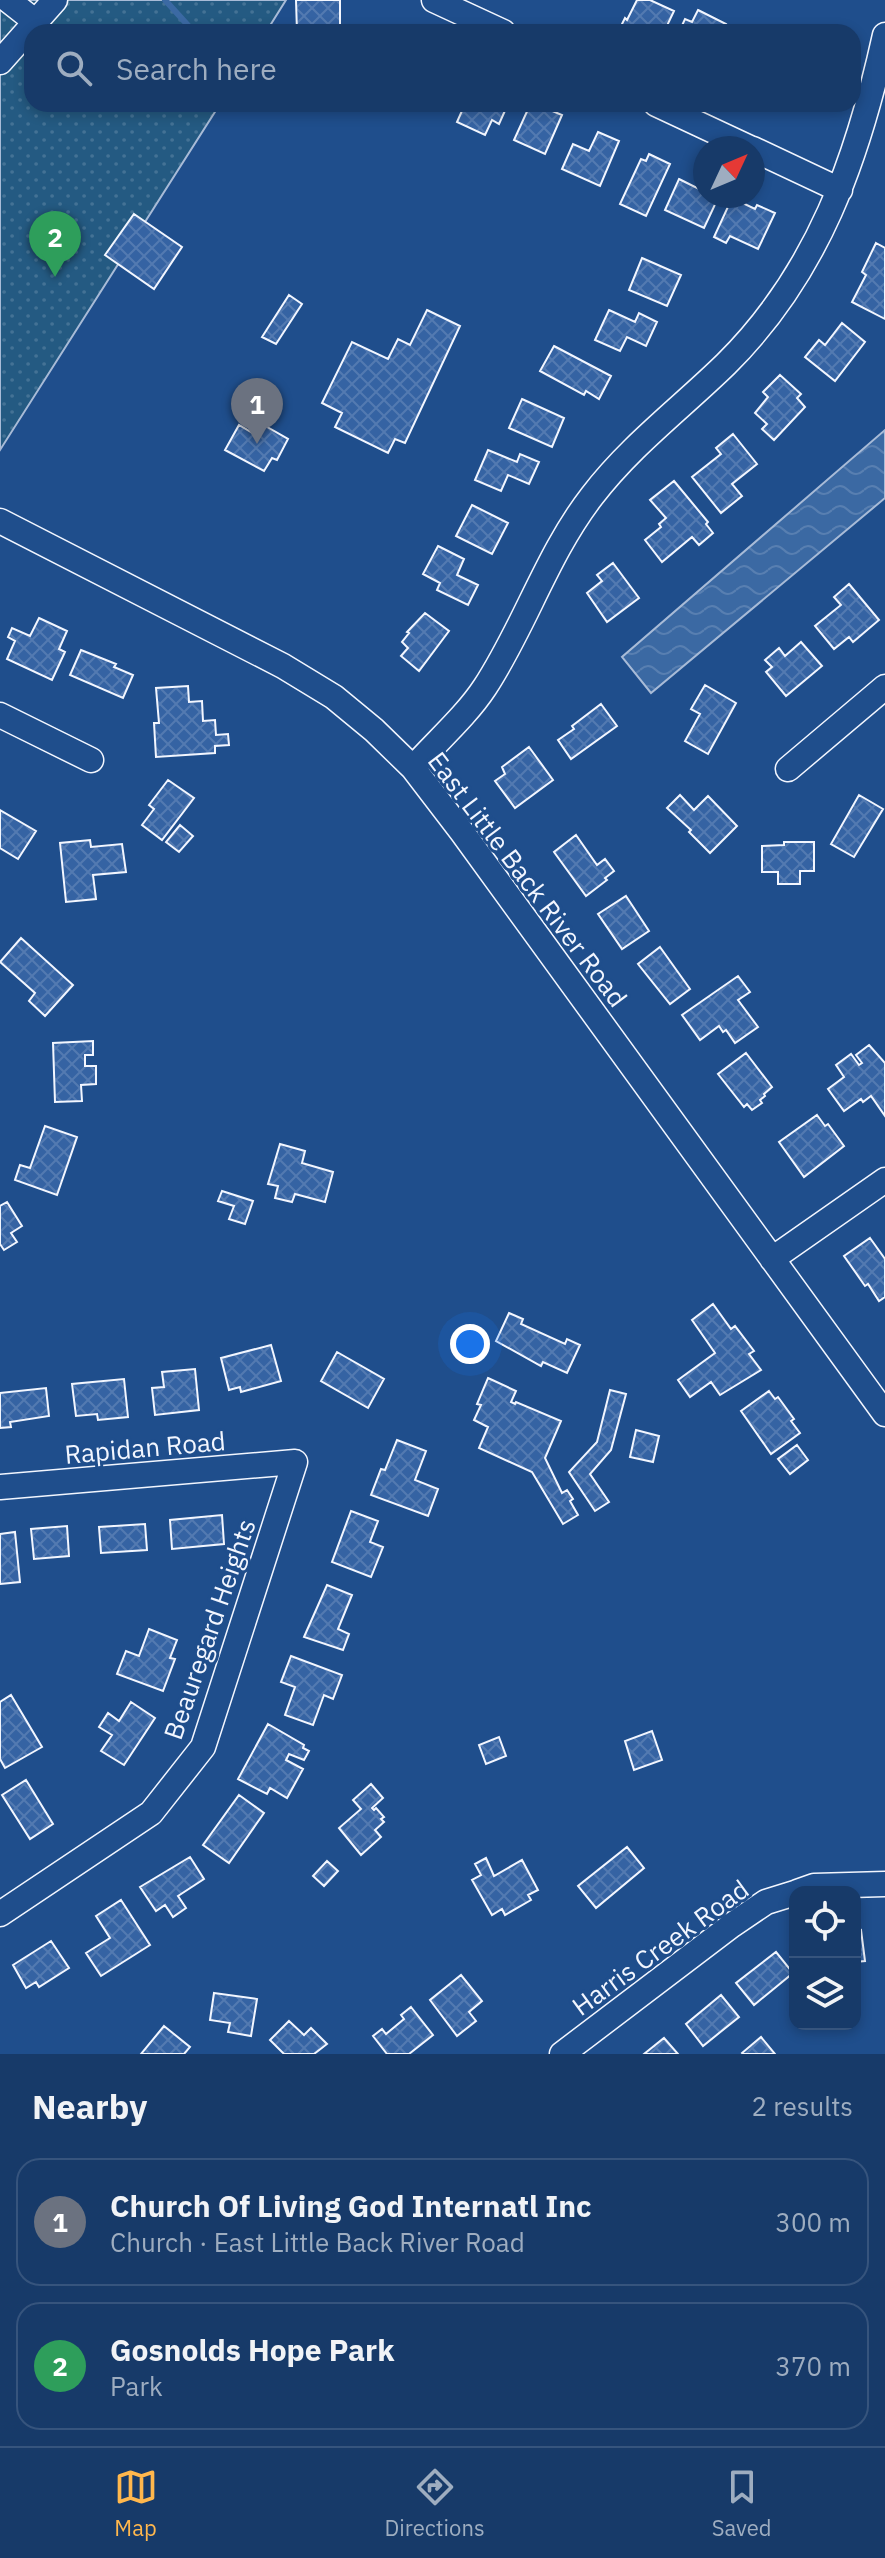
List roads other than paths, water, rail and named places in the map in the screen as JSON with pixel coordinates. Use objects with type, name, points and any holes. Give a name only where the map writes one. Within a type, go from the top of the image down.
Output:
[{"type":"street","points":[[8,0],[36,22],[55,0]]},
{"type":"street","points":[[434,0],[486,24]]},
{"type":"street","points":[[0,62],[24,35]]},
{"type":"street","points":[[413,768],[484,688],[557,549],[591,497],[624,457],[727,362],[763,322],[805,263],[840,190],[869,109],[885,35]]},
{"type":"street","points":[[673,112],[724,136]]},
{"type":"street","points":[[765,155],[840,190]]},
{"type":"street","name":"East Little Back River Road","points":[[0,521],[283,666],[334,697],[413,768],[885,1414]]},
{"type":"street","points":[[788,769],[885,687]]},
{"type":"street","points":[[0,715],[91,760]]},
{"type":"street","points":[[772,1259],[885,1180]]},
{"type":"street","name":"Rapidan Road","points":[[0,1487],[295,1462]]},
{"type":"street","name":"Beauregard Heights","points":[[2,1909],[151,1813],[203,1747],[295,1462]]},
{"type":"street","name":"Harris Creek Road","points":[[814,1886],[885,1884]]},
{"type":"street","name":"Harris Creek Road","points":[[562,2054],[732,1925],[766,1902],[789,1894]]},
{"type":"water","points":[[885,430],[885,498],[651,693],[622,657]]},
{"type":"waterway","points":[[165,0],[187,24]]},
{"type":"place","name":"Gosnolds Hope Park","points":[[55,277]]},
{"type":"place","name":"Church Of Living God Internatl Inc","points":[[257,444]]}]
